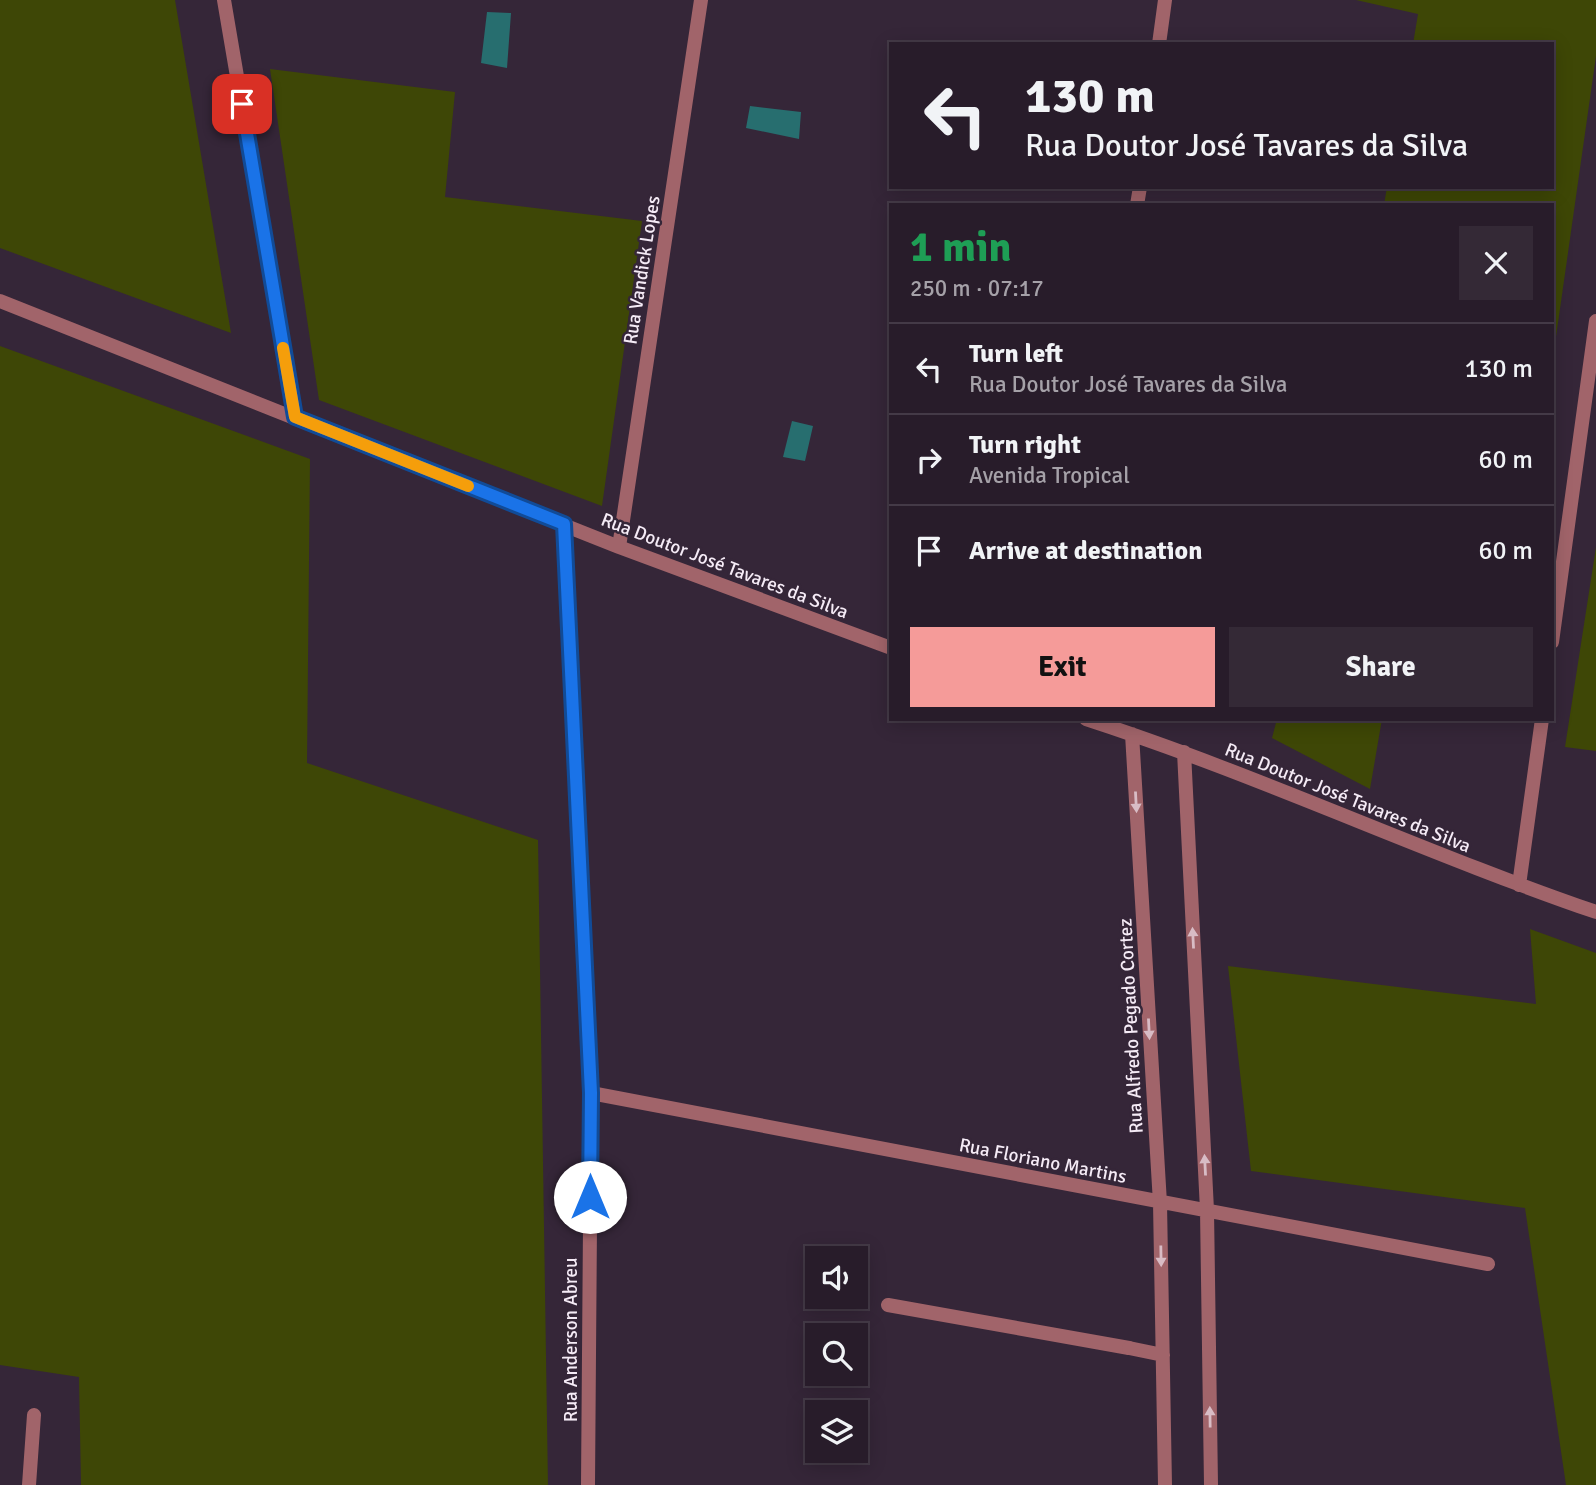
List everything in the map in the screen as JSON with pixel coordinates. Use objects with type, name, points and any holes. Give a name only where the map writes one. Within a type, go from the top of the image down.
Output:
[{"type":"street","points":[[224,0],[295,417]]},
{"type":"street","name":"Rua Vandick Lopes","points":[[619,547],[701,0]]},
{"type":"street","points":[[1159,42],[1165,0]]},
{"type":"street","name":"Rua Doutor José Tavares da Silva","points":[[0,301],[619,547],[889,647]]},
{"type":"street","points":[[1554,627],[1596,321]]},
{"type":"street","name":"Rua Anderson Abreu","points":[[564,524],[591,1093],[588,1485]]},
{"type":"street","name":"Rua Doutor José Tavares da Silva","points":[[1092,721],[1184,752],[1519,886],[1596,912]]},
{"type":"street","points":[[1519,886],[1542,721]]},
{"type":"street","name":"Rua Alfredo Pegado Cortez","points":[[1132,734],[1160,1203],[1165,1485]]},
{"type":"street","points":[[1184,752],[1207,1210],[1211,1485]]},
{"type":"street","name":"Rua Floriano Martins","points":[[591,1093],[1488,1264]]},
{"type":"street","points":[[888,1305],[1163,1355]]},
{"type":"street","points":[[29,1485],[34,1415]]},
{"type":"shaded area","points":[[0,0],[175,0],[231,333],[0,248]]},
{"type":"shaded area","points":[[1356,0],[1596,0],[1596,56],[1554,351],[1554,203],[1384,203],[1387,189],[1554,189],[1554,42],[1413,42],[1418,14]]},
{"type":"shaded area","points":[[487,12],[511,13],[507,68],[481,63]]},
{"type":"shaded area","points":[[270,69],[455,92],[445,197],[642,221],[602,506],[319,400]]},
{"type":"shaded area","points":[[750,106],[801,112],[799,139],[746,128]]},
{"type":"shaded area","points":[[0,346],[310,459],[307,763],[538,840],[548,1485],[81,1485],[79,1377],[0,1365]]},
{"type":"shaded area","points":[[792,421],[813,426],[805,461],[783,457]]},
{"type":"shaded area","points":[[1596,547],[1596,751],[1565,747]]},
{"type":"shaded area","points":[[1276,721],[1382,721],[1370,789],[1272,738]]},
{"type":"shaded area","points":[[1530,929],[1596,953],[1596,1485],[1566,1485],[1525,1208],[1251,1171],[1228,966],[1536,1004]]},
{"type":"slow traffic","points":[[283,348],[295,417],[468,486]]},
{"type":"route","points":[[242,104],[295,417],[564,524],[591,1093],[590,1197]]}]
